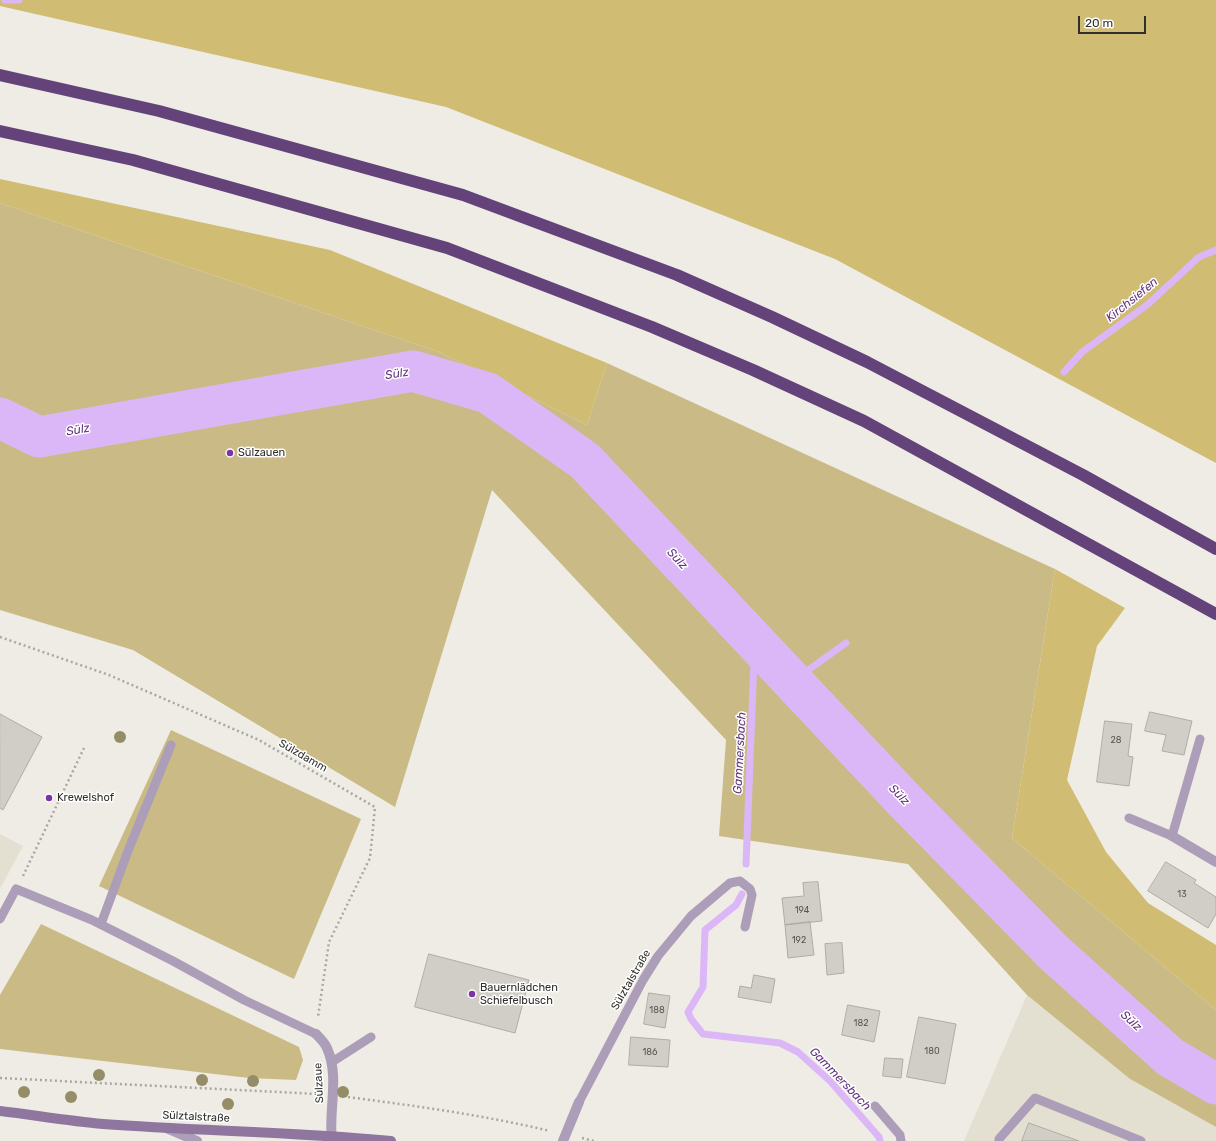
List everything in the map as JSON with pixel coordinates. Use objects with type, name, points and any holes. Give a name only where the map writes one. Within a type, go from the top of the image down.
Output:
[{"type":"highway","points":[[0,75],[159,111],[463,195],[677,275],[772,317],[867,362],[1083,475],[1216,549]]},
{"type":"highway","points":[[0,131],[133,160],[447,248],[652,327],[753,370],[864,421],[1216,614]]},
{"type":"main road","name":"Sülztalstraße","points":[[0,1111],[101,1124],[329,1139],[391,1141]]},
{"type":"street","points":[[1172,836],[1216,862]]},
{"type":"street","name":"Sülzaue","points":[[316,1034],[327,1047],[332,1062],[333,1095],[329,1139]]},
{"type":"street","name":"Sülztalstraße","points":[[564,1138],[579,1102]]},
{"type":"street","points":[[164,1128],[198,1141]]},
{"type":"lane","points":[[1129,818],[1172,836],[1200,739]]},
{"type":"lane","points":[[101,924],[131,844],[172,745]]},
{"type":"lane","name":"Sülztalstraße","points":[[579,1102],[642,980],[658,956],[691,916],[730,883],[740,881],[750,889],[752,895],[745,927]]},
{"type":"lane","points":[[0,919],[16,889],[101,924],[244,1000],[316,1034]]},
{"type":"lane","points":[[332,1062],[371,1037]]},
{"type":"lane","points":[[999,1141],[998,1139],[1035,1098],[1141,1141]]},
{"type":"lane","points":[[875,1106],[900,1135],[901,1141]]},
{"type":"path","name":"Sülzdamm","points":[[0,637],[109,674],[259,740],[376,807],[370,858],[329,942],[316,1034]]},
{"type":"path","points":[[16,889],[84,748]]},
{"type":"path","points":[[0,1078],[333,1095],[428,1108],[499,1120],[564,1138],[594,1141]]},
{"type":"shaded area","points":[[0,0],[1216,0],[1216,463],[835,259],[446,107],[0,6]]},
{"type":"shaded area","points":[[0,179],[330,250],[607,363],[587,425],[439,352],[0,203]]},
{"type":"shaded area","points":[[0,203],[439,352],[587,425],[607,363],[1055,569],[1012,838],[1216,1010],[1216,1127],[1130,1079],[1027,995],[908,864],[719,836],[726,740],[492,490],[395,807],[133,650],[0,610]]},
{"type":"shaded area","points":[[1055,569],[1125,608],[1097,646],[1067,780],[1106,852],[1148,903],[1216,945],[1216,1010],[1012,838]]},
{"type":"shaded area","points":[[171,730],[361,819],[294,979],[99,886]]},
{"type":"shaded area","points":[[0,834],[23,846],[0,889]]},
{"type":"shaded area","points":[[41,924],[299,1047],[303,1060],[296,1080],[249,1078],[0,1049],[0,995]]},
{"type":"shaded area","points":[[1027,995],[1130,1079],[1216,1127],[1216,1141],[964,1141]]},
{"type":"building","points":[[1150,712],[1192,721],[1184,755],[1162,751],[1166,735],[1145,731]]},
{"type":"building","points":[[0,714],[42,737],[3,810],[0,808]]},
{"type":"building","points":[[1105,721],[1132,724],[1128,756],[1133,757],[1129,786],[1097,782]]},
{"type":"building","points":[[1166,862],[1196,880],[1194,883],[1216,897],[1216,914],[1208,928],[1148,891]]},
{"type":"building","points":[[818,882],[822,921],[785,925],[782,898],[804,896],[803,883]]},
{"type":"building","points":[[810,922],[814,955],[788,958],[785,925]]},
{"type":"building","points":[[842,943],[844,973],[827,975],[825,944]]},
{"type":"building","name":"Bauernlädchen Schiefelbusch","points":[[429,954],[529,980],[515,1033],[415,1007]]},
{"type":"building","points":[[754,975],[775,979],[771,1003],[738,997],[740,986],[751,988]]},
{"type":"building","points":[[649,993],[670,996],[665,1028],[644,1024]]},
{"type":"building","points":[[848,1005],[880,1011],[874,1042],[842,1035]]},
{"type":"building","points":[[919,1017],[956,1024],[945,1084],[907,1077]]},
{"type":"building","points":[[631,1037],[670,1040],[668,1067],[629,1065]]},
{"type":"building","points":[[885,1058],[903,1059],[901,1078],[883,1076]]},
{"type":"building","points":[[1029,1123],[1079,1141],[1022,1141]]},
{"type":"waterway","points":[[5,0],[19,0]]},
{"type":"waterway","name":"Kirchsiefen","points":[[1064,372],[1082,352],[1147,305],[1199,257],[1216,250]]},
{"type":"waterway","name":"Sülz","points":[[0,418],[39,437],[413,371],[488,393],[585,461],[905,801],[1053,952],[1170,1057],[1216,1084]]},
{"type":"waterway","name":"Gammersbach","points":[[746,864],[756,642]]},
{"type":"waterway","name":"Kirchsiefen","points":[[793,681],[846,643]]},
{"type":"waterway","name":"Gammersbach","points":[[742,894],[736,905],[705,930],[703,987],[688,1012],[691,1019],[703,1034],[780,1043],[798,1052],[830,1081],[879,1137],[880,1141]]},
{"type":"place","name":"Sülzauen","points":[[230,453]]},
{"type":"place","name":"Krewelshof","points":[[49,798]]},
{"type":"place","name":"Bauernlädchen Schiefelbusch","points":[[472,994]]}]
